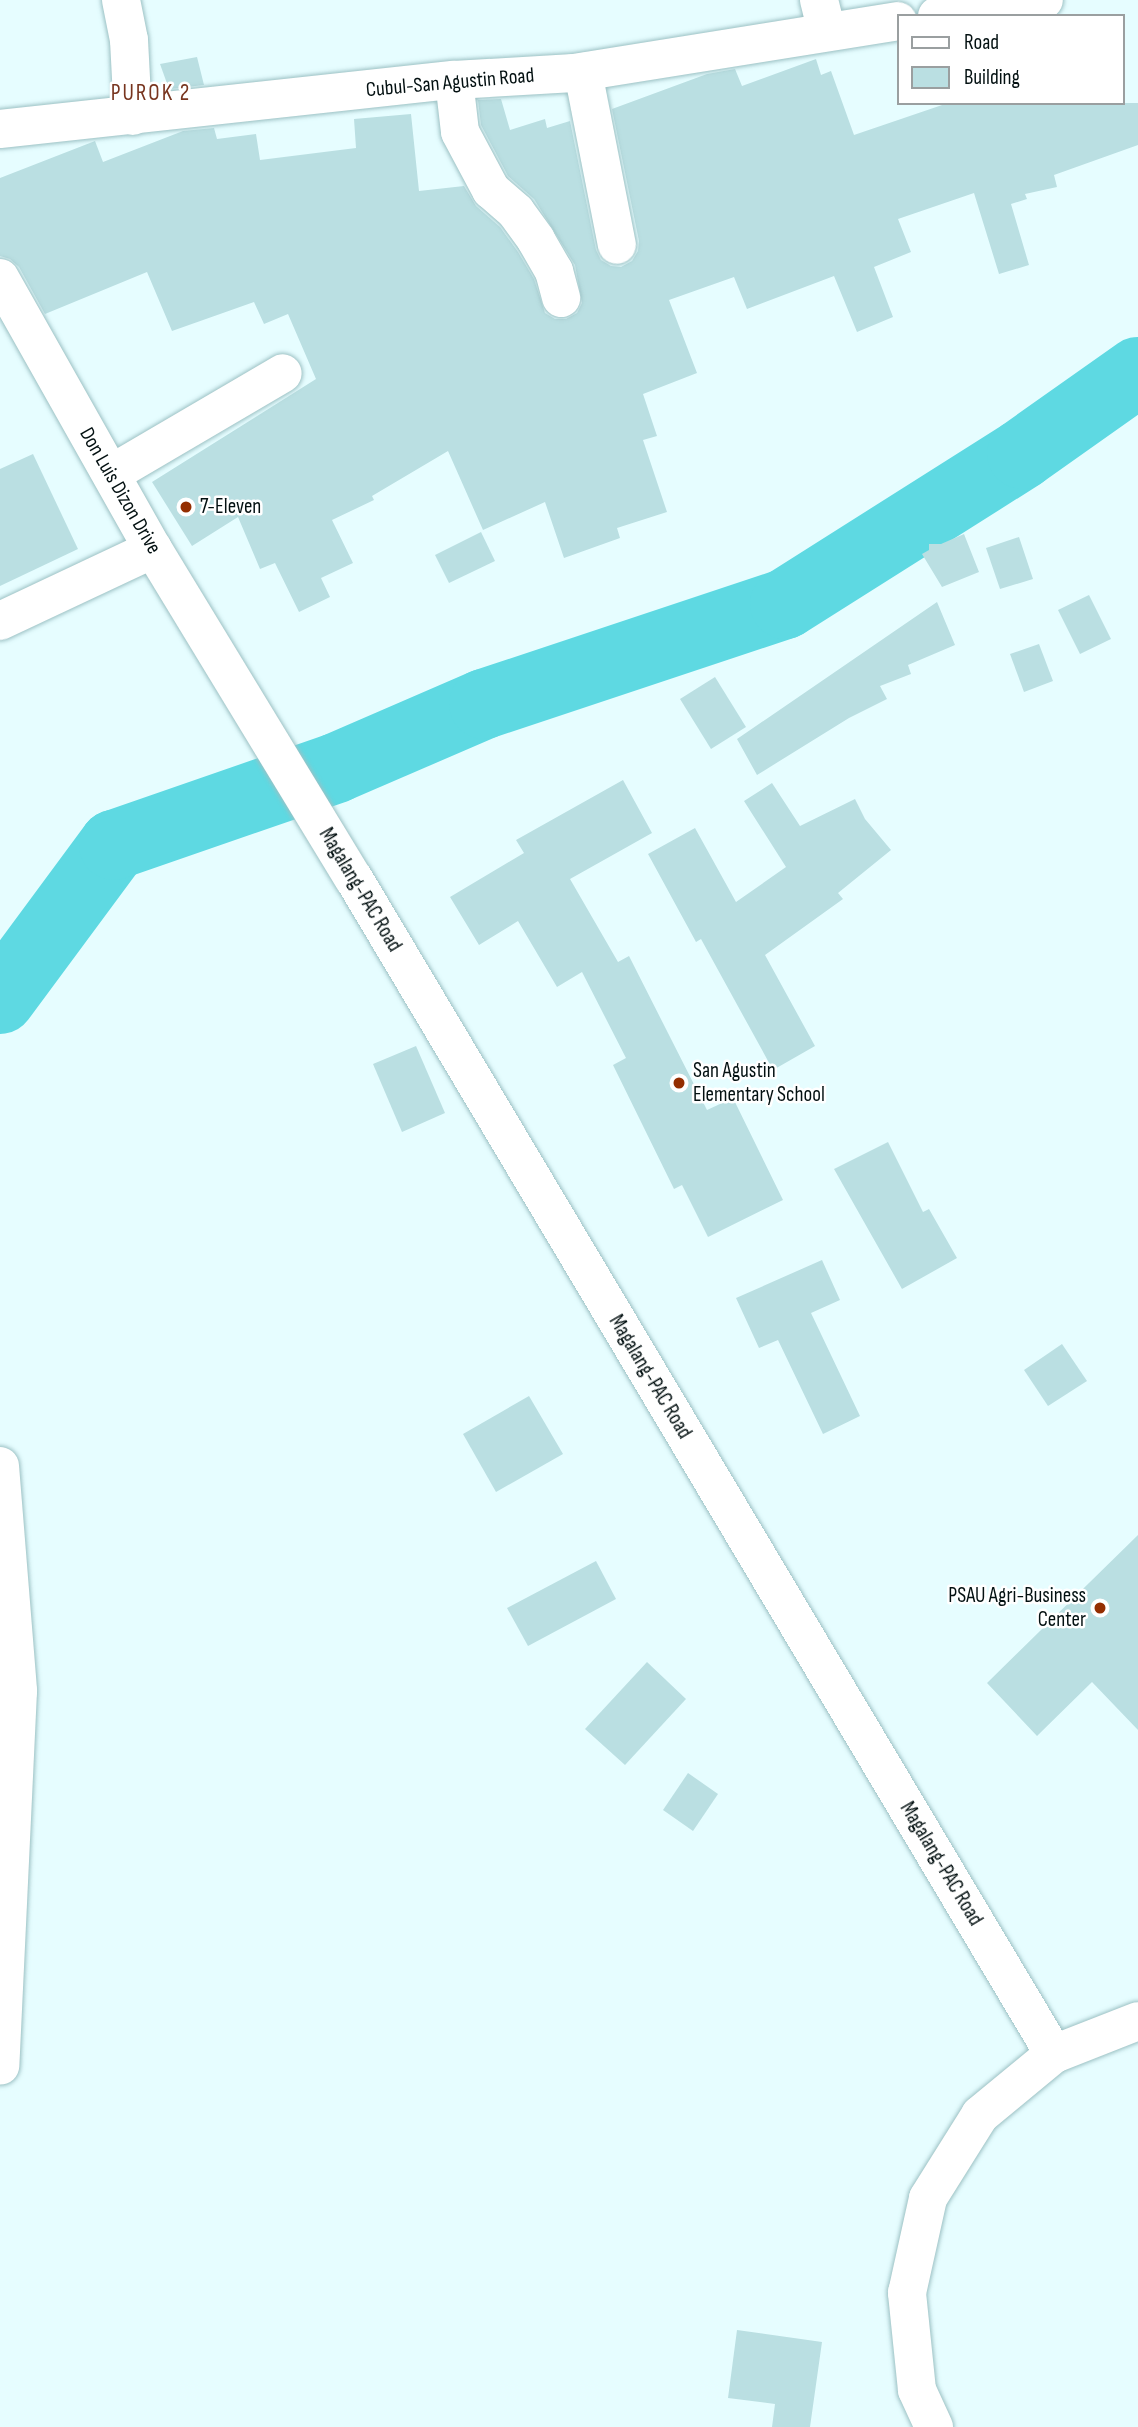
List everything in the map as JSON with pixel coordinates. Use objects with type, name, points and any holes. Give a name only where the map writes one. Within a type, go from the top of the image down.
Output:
[{"type":"street","points":[[121,0],[129,40],[133,116]]},
{"type":"street","points":[[950,14],[1044,0]]},
{"type":"street","name":"Cubul-San Agustin Road","points":[[0,129],[454,80],[583,72],[823,16],[897,21]]},
{"type":"street","points":[[583,72],[617,245]]},
{"type":"street","points":[[454,80],[460,132],[491,190],[516,212],[536,240],[554,271],[561,298]]},
{"type":"street","name":"Don Luis Dizon Drive","points":[[0,278],[153,549],[245,701]]},
{"type":"street","points":[[111,474],[283,373]]},
{"type":"street","points":[[0,621],[153,549]]},
{"type":"street","name":"Magalang-PAC Road","points":[[245,701],[354,879],[1054,2054]]},
{"type":"street","points":[[0,1466],[18,1691],[0,2066]]},
{"type":"street","points":[[934,2427],[917,2390],[907,2293],[928,2198],[979,2115],[1054,2054],[1138,2021]]},
{"type":"building","points":[[197,57],[204,85],[169,89],[160,64]]},
{"type":"building","points":[[816,59],[821,75],[831,71],[854,135],[942,105],[1138,103],[1138,145],[1054,175],[1057,187],[1025,194],[1027,199],[1011,204],[1029,265],[999,274],[974,193],[898,219],[911,252],[874,267],[893,317],[857,332],[834,276],[747,309],[734,277],[669,300],[697,373],[643,394],[657,436],[643,440],[667,512],[617,528],[620,538],[564,558],[545,502],[483,530],[448,451],[372,496],[374,500],[332,520],[353,563],[321,578],[330,597],[299,612],[275,563],[260,569],[238,517],[192,546],[152,482],[316,379],[288,314],[264,324],[254,302],[172,331],[147,272],[45,314],[19,267],[10,259],[0,256],[0,178],[95,141],[103,162],[183,131],[214,128],[217,139],[256,134],[260,160],[356,148],[354,119],[411,114],[419,191],[464,186],[476,206],[500,227],[518,252],[534,279],[545,313],[555,319],[566,319],[577,313],[582,303],[575,265],[534,199],[508,176],[481,125],[478,100],[501,99],[510,130],[545,119],[547,128],[570,121],[596,250],[601,260],[611,266],[621,267],[632,261],[638,251],[639,241],[612,109],[707,74],[735,69],[742,86]]},
{"type":"building","points":[[33,454],[78,549],[0,586],[0,469]]},
{"type":"building","points":[[481,532],[495,561],[449,583],[435,555]]},
{"type":"building","points":[[964,534],[979,572],[942,587],[922,554],[929,550],[929,544],[941,544]]},
{"type":"building","points":[[1019,537],[1033,579],[1000,589],[986,548]]},
{"type":"building","points":[[1089,595],[1111,639],[1080,654],[1058,610]]},
{"type":"building","points":[[937,602],[955,645],[908,665],[911,674],[880,686],[887,699],[849,718],[757,775],[737,739]]},
{"type":"building","points":[[1039,644],[1053,681],[1024,692],[1010,654]]},
{"type":"building","points":[[715,677],[746,727],[711,749],[680,699]]},
{"type":"building","points":[[623,780],[652,833],[570,879],[618,962],[629,956],[707,1110],[733,1098],[783,1200],[708,1237],[682,1185],[674,1189],[613,1065],[626,1058],[582,972],[557,987],[518,921],[479,945],[450,897],[524,853],[516,840]]},
{"type":"building","points":[[772,783],[800,826],[855,799],[865,819],[891,850],[838,893],[843,899],[765,955],[815,1046],[773,1070],[701,939],[696,942],[648,854],[695,828],[736,902],[786,867],[744,801]]},
{"type":"building","points":[[416,1046],[445,1113],[402,1132],[373,1064]]},
{"type":"building","points":[[888,1142],[923,1212],[929,1209],[957,1258],[902,1289],[834,1169]]},
{"type":"building","points":[[822,1260],[840,1300],[811,1313],[860,1416],[823,1434],[778,1340],[759,1348],[736,1298]]},
{"type":"building","points":[[1062,1344],[1087,1381],[1048,1406],[1024,1370]]},
{"type":"building","points":[[529,1396],[563,1454],[496,1492],[463,1434]]},
{"type":"building","name":"PSAU Agri-Business Center","points":[[1138,1535],[1138,1730],[1092,1682],[1037,1736],[987,1683]]},
{"type":"building","points":[[596,1561],[616,1599],[528,1646],[507,1608]]},
{"type":"building","points":[[647,1662],[686,1699],[625,1765],[585,1729]]},
{"type":"building","points":[[688,1773],[718,1794],[693,1831],[663,1810]]},
{"type":"building","points":[[737,2330],[822,2342],[810,2427],[772,2427],[775,2404],[728,2398]]},
{"type":"waterway","points":[[0,999],[114,845],[336,768],[484,704],[785,604],[1022,454],[1138,372]]},
{"type":"place","name":"7-Eleven","points":[[186,507]]},
{"type":"place","name":"San Agustin Elementary School","points":[[679,1083]]},
{"type":"place","name":"PSAU Agri-Business Center","points":[[1100,1608]]},
{"type":"district","name":"PUROK 2","points":[[151,93]]}]
